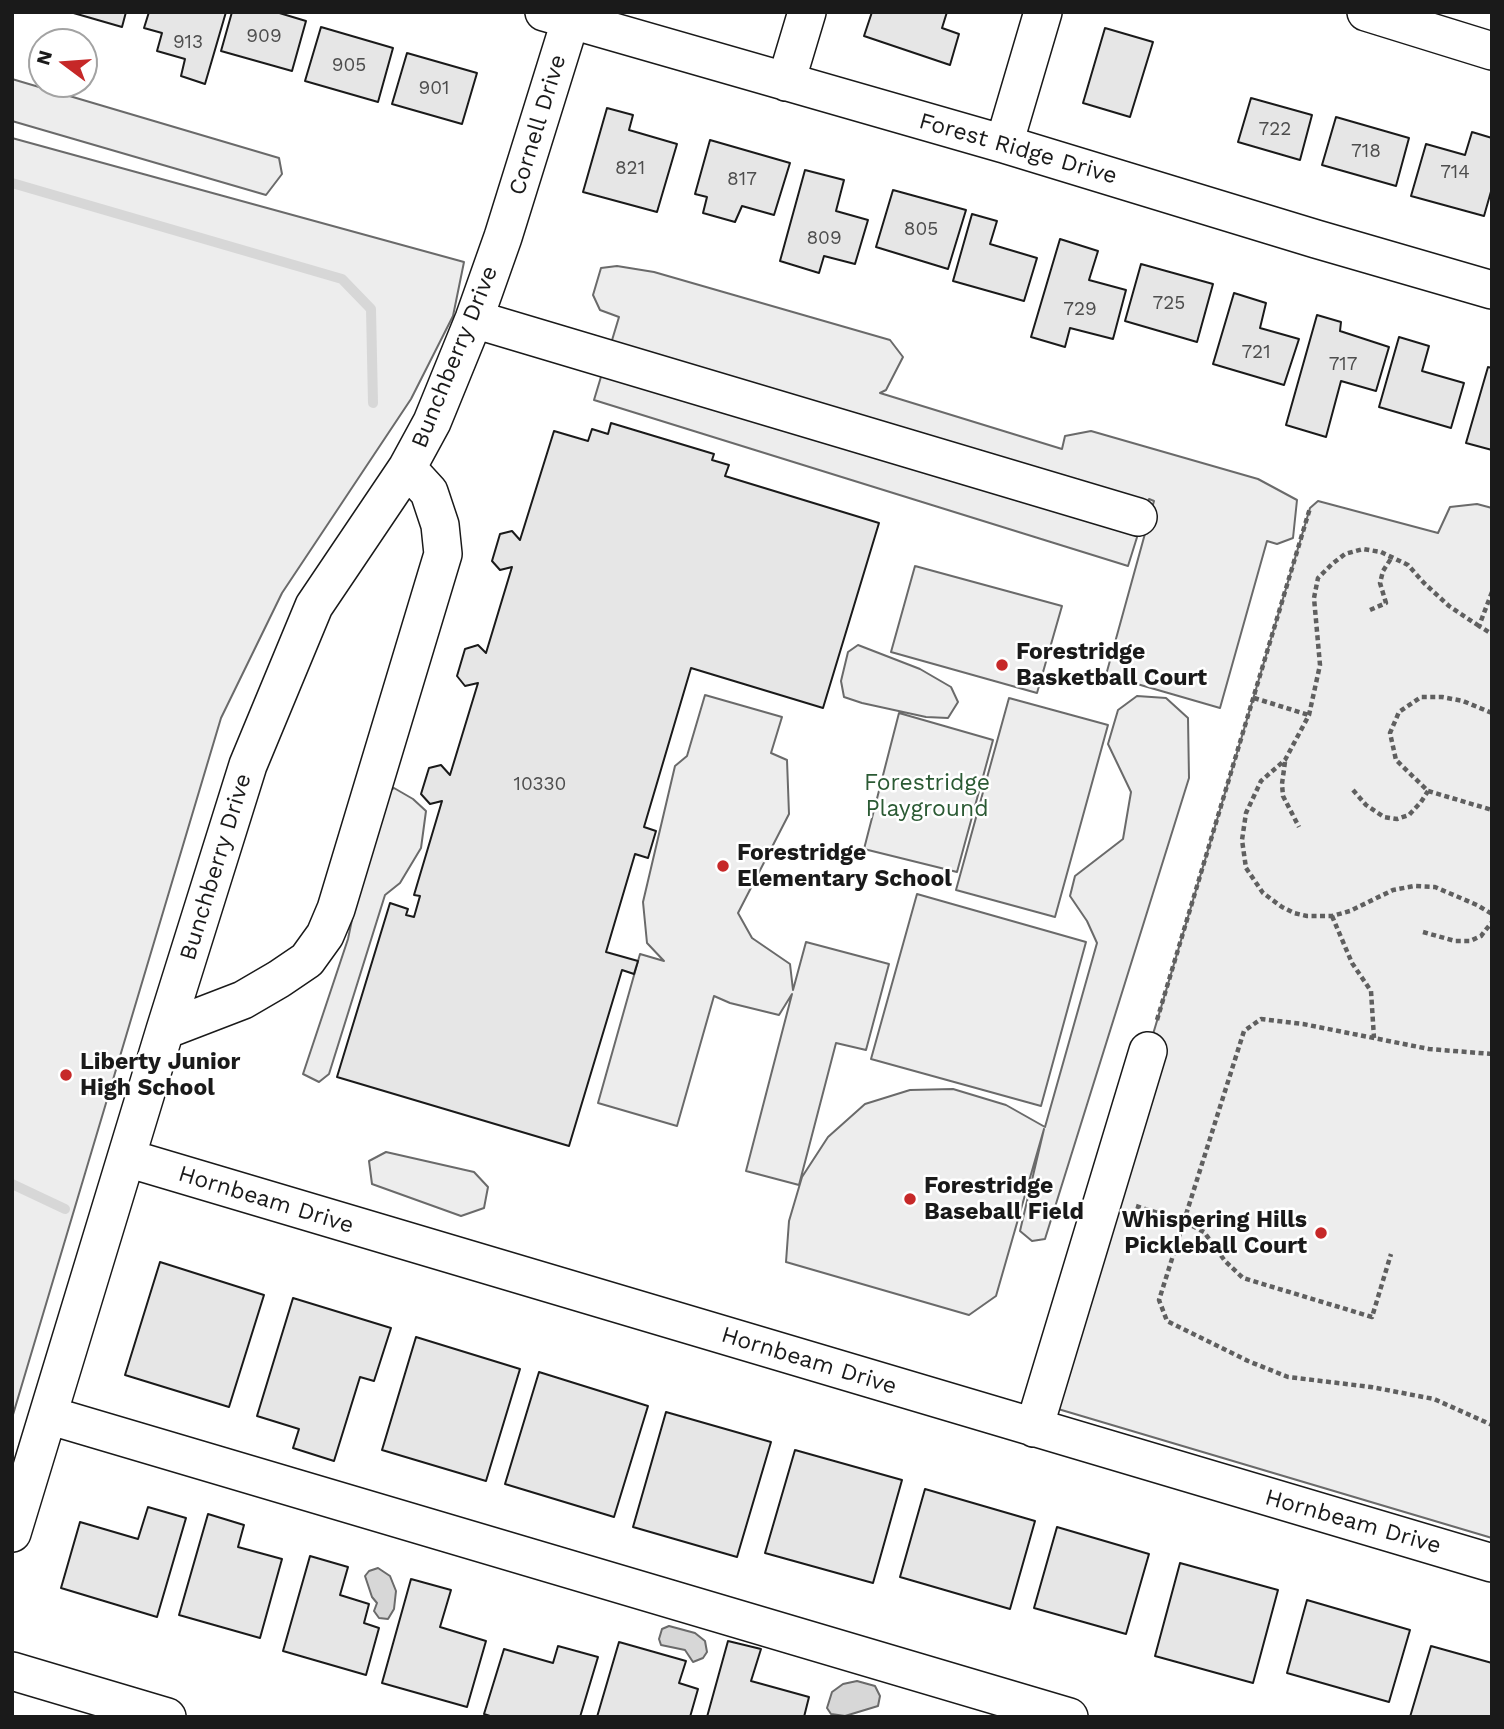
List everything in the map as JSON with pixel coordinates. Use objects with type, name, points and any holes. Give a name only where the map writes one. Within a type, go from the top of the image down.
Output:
[{"type":"street","points":[[786,82],[807,12]]},
{"type":"street","points":[[1004,144],[1043,12]]},
{"type":"street","points":[[1366,12],[1492,51]]},
{"type":"street","name":"Forest Ridge Drive","points":[[563,15],[1492,290]]},
{"type":"street","name":"Cornell Drive","points":[[503,237],[563,15]]},
{"type":"street","name":"Bunchberry Drive","points":[[12,1533],[248,765],[314,606],[407,468],[432,422],[474,319],[503,237]]},
{"type":"street","points":[[474,319],[1138,517]]},
{"type":"street","points":[[165,1030],[243,1000],[279,979],[307,960],[325,935],[336,909],[443,554],[440,525],[429,492],[407,468]]},
{"type":"street","points":[[1034,1428],[1148,1051]]},
{"type":"street","name":"Hornbeam Drive","points":[[127,1158],[1492,1563]]},
{"type":"street","points":[[48,1415],[1069,1717]]},
{"type":"street","points":[[12,1671],[167,1717]]},
{"type":"path","points":[[1148,1051],[1310,508]]},
{"type":"path","points":[[1492,634],[1449,606],[1408,565],[1381,552],[1363,549],[1345,554],[1318,578],[1314,598],[1320,665],[1309,715],[1285,760],[1262,780],[1246,813],[1242,840],[1246,868],[1263,893],[1282,907],[1307,916],[1332,916],[1350,911],[1394,890],[1414,886],[1435,887],[1492,914]]},
{"type":"path","points":[[1370,610],[1386,603],[1380,583],[1383,571],[1392,557]]},
{"type":"path","points":[[1479,626],[1492,593]]},
{"type":"path","points":[[1492,713],[1463,701],[1421,697],[1399,712],[1390,733],[1396,760],[1428,791],[1492,810]]},
{"type":"path","points":[[1254,698],[1309,715]]},
{"type":"path","points":[[1285,760],[1283,796],[1298,827]]},
{"type":"path","points":[[1353,790],[1366,805],[1384,817],[1397,819],[1409,815],[1428,791]]},
{"type":"path","points":[[1332,916],[1352,963],[1371,991],[1374,1038]]},
{"type":"path","points":[[1423,933],[1455,941],[1470,941],[1481,936],[1492,922]]},
{"type":"path","points":[[1492,1054],[1429,1049],[1303,1024],[1261,1019],[1244,1031],[1160,1300],[1167,1321],[1248,1361],[1288,1377],[1371,1387],[1434,1399],[1492,1425]]},
{"type":"path","points":[[1105,1196],[1183,1221],[1204,1232],[1225,1261],[1243,1278],[1372,1317],[1391,1254]]},
{"type":"shaded area","points":[[12,79],[28,84],[28,98],[76,98],[279,158],[282,174],[266,195],[12,121]]},
{"type":"shaded area","name":"Liberty Junior High School","points":[[12,138],[464,262],[453,316],[411,399],[282,593],[221,718],[12,1418]]},
{"type":"shaded area","points":[[617,266],[654,272],[890,340],[903,357],[886,390],[880,393],[1062,449],[1065,436],[1091,431],[1258,479],[1297,500],[1293,538],[1277,544],[1267,541],[1220,708],[1106,675],[1154,501],[1149,499],[1128,566],[594,400],[619,317],[600,310],[593,295],[601,268]]},
{"type":"shaded area","points":[[1318,501],[1438,533],[1450,507],[1477,504],[1492,508],[1492,1538],[1048,1406],[1148,1051],[1310,508]]},
{"type":"shaded area","points":[[915,566],[1062,606],[1037,693],[891,652]]},
{"type":"shaded area","points":[[858,645],[920,669],[951,687],[958,702],[948,718],[926,717],[844,697],[841,681],[848,652]]},
{"type":"shaded area","points":[[705,695],[782,717],[771,753],[787,760],[789,814],[738,913],[752,938],[790,964],[793,990],[806,942],[889,964],[866,1050],[836,1043],[799,1185],[746,1171],[792,994],[779,1015],[730,1003],[714,996],[677,1126],[598,1103],[640,954],[664,961],[647,943],[643,902],[675,766],[687,756]]},
{"type":"shaded area","name":"Forestridge Baseball Field","points":[[1137,696],[1166,698],[1188,718],[1189,778],[1045,1239],[1032,1241],[1020,1231],[1044,1129],[996,1296],[969,1315],[786,1262],[789,1221],[802,1177],[828,1137],[865,1104],[910,1090],[953,1089],[1006,1105],[1045,1127],[1097,943],[1087,921],[1070,896],[1075,876],[1123,839],[1131,792],[1108,744],[1118,710]]},
{"type":"shaded area","points":[[1009,698],[1108,725],[1055,917],[956,890]]},
{"type":"shaded area","name":"Forestridge Playground","points":[[899,713],[993,740],[957,872],[864,849]]},
{"type":"shaded area","points":[[394,788],[413,799],[426,811],[421,848],[400,883],[385,895],[329,1074],[319,1082],[303,1074],[348,939],[367,847],[383,794]]},
{"type":"shaded area","points":[[917,894],[1086,942],[1041,1106],[871,1059]]},
{"type":"shaded area","points":[[386,1152],[474,1172],[488,1187],[484,1208],[461,1216],[372,1184],[369,1161]]},
{"type":"shaded area","points":[[378,1568],[390,1576],[396,1591],[394,1609],[388,1619],[379,1618],[374,1611],[377,1603],[372,1597],[365,1576],[369,1571]]},
{"type":"shaded area","points":[[669,1626],[695,1633],[705,1641],[707,1652],[703,1658],[693,1662],[685,1650],[661,1645],[659,1639],[662,1629]]},
{"type":"shaded area","points":[[857,1681],[875,1686],[880,1696],[878,1706],[845,1716],[831,1714],[827,1708],[832,1692],[843,1684]]},
{"type":"building","points":[[70,12],[126,12],[122,27]]},
{"type":"building","points":[[149,12],[226,12],[205,84],[181,76],[185,59],[157,51],[162,33],[144,28]]},
{"type":"building","points":[[232,12],[276,12],[306,21],[292,71],[221,51]]},
{"type":"building","points":[[872,12],[947,12],[942,28],[959,34],[950,65],[864,36]]},
{"type":"building","points":[[321,27],[393,48],[378,102],[305,81]]},
{"type":"building","points":[[1105,28],[1153,42],[1130,117],[1083,103]]},
{"type":"building","points":[[407,53],[477,73],[462,124],[392,104]]},
{"type":"building","points":[[1251,98],[1312,115],[1300,160],[1238,142]]},
{"type":"building","points":[[607,108],[633,115],[629,130],[677,144],[657,212],[583,192]]},
{"type":"building","points":[[1336,117],[1409,138],[1396,186],[1322,165]]},
{"type":"building","points":[[1472,132],[1492,138],[1492,188],[1484,216],[1411,196],[1426,144],[1465,155]]},
{"type":"building","points":[[710,140],[790,163],[774,215],[742,206],[735,222],[703,213],[707,197],[695,194]]},
{"type":"building","points":[[805,170],[844,180],[836,211],[868,220],[855,264],[824,256],[819,273],[780,261]]},
{"type":"building","points":[[893,190],[966,210],[948,269],[876,247]]},
{"type":"building","points":[[972,214],[997,221],[990,244],[1037,258],[1024,301],[953,281]]},
{"type":"building","points":[[1060,239],[1098,251],[1089,280],[1126,290],[1113,339],[1070,328],[1065,347],[1031,337]]},
{"type":"building","points":[[1141,264],[1213,284],[1197,342],[1125,321]]},
{"type":"building","points":[[1234,293],[1266,303],[1260,328],[1299,339],[1284,385],[1213,364]]},
{"type":"building","points":[[1317,315],[1341,322],[1340,331],[1389,347],[1376,391],[1341,381],[1326,437],[1286,425]]},
{"type":"building","points":[[1399,337],[1429,346],[1422,371],[1464,383],[1451,428],[1379,407]]},
{"type":"building","points":[[1488,367],[1492,368],[1492,450],[1466,443]]},
{"type":"building","points":[[611,423],[714,454],[712,460],[729,465],[725,476],[879,523],[823,708],[691,668],[644,827],[656,831],[648,858],[635,854],[606,952],[638,961],[634,974],[622,970],[569,1146],[337,1077],[390,903],[408,909],[406,915],[414,917],[420,896],[414,895],[442,801],[430,804],[421,794],[429,768],[441,765],[450,775],[478,683],[465,686],[457,676],[465,649],[478,645],[486,653],[512,567],[500,570],[492,561],[500,534],[512,531],[520,540],[554,431],[588,441],[592,429],[608,434]]},
{"type":"building","points":[[160,1262],[264,1295],[229,1407],[125,1375]]},
{"type":"building","points":[[293,1298],[391,1328],[374,1381],[360,1377],[334,1461],[293,1448],[299,1429],[257,1416]]},
{"type":"building","points":[[416,1337],[520,1369],[486,1481],[382,1450]]},
{"type":"building","points":[[539,1372],[648,1406],[614,1517],[505,1484]]},
{"type":"building","points":[[666,1412],[771,1442],[737,1557],[633,1527]]},
{"type":"building","points":[[795,1450],[902,1480],[873,1583],[765,1553]]},
{"type":"building","points":[[925,1489],[1035,1521],[1010,1609],[900,1577]]},
{"type":"building","points":[[148,1507],[186,1518],[157,1617],[61,1588],[80,1522],[138,1539]]},
{"type":"building","points":[[208,1514],[244,1525],[238,1547],[282,1559],[260,1638],[179,1615]]},
{"type":"building","points":[[1057,1527],[1149,1554],[1126,1634],[1034,1608]]},
{"type":"building","points":[[310,1556],[348,1567],[340,1595],[369,1604],[364,1623],[379,1628],[366,1675],[283,1651]]},
{"type":"building","points":[[1180,1563],[1278,1590],[1253,1683],[1155,1656]]},
{"type":"building","points":[[411,1579],[451,1590],[440,1627],[486,1641],[467,1707],[382,1683]]},
{"type":"building","points":[[1307,1600],[1410,1630],[1389,1702],[1287,1673]]},
{"type":"building","points":[[728,1641],[761,1649],[751,1681],[809,1697],[804,1717],[707,1717]]},
{"type":"building","points":[[619,1642],[686,1661],[679,1683],[698,1689],[690,1717],[597,1717]]},
{"type":"building","points":[[558,1646],[598,1657],[580,1717],[493,1717],[484,1714],[504,1649],[553,1663]]},
{"type":"building","points":[[1431,1646],[1492,1663],[1492,1717],[1410,1717]]},
{"type":"waterway","points":[[12,183],[342,279],[371,309],[373,403]]},
{"type":"waterway","points":[[12,1184],[65,1209]]},
{"type":"place","name":"Forestridge Basketball Court","points":[[1002,665]]},
{"type":"place","name":"Forestridge Elementary School","points":[[723,866]]},
{"type":"place","name":"Liberty Junior High School","points":[[66,1075]]},
{"type":"place","name":"Forestridge Baseball Field","points":[[910,1199]]},
{"type":"place","name":"Whispering Hills Pickleball Court","points":[[1321,1233]]}]
